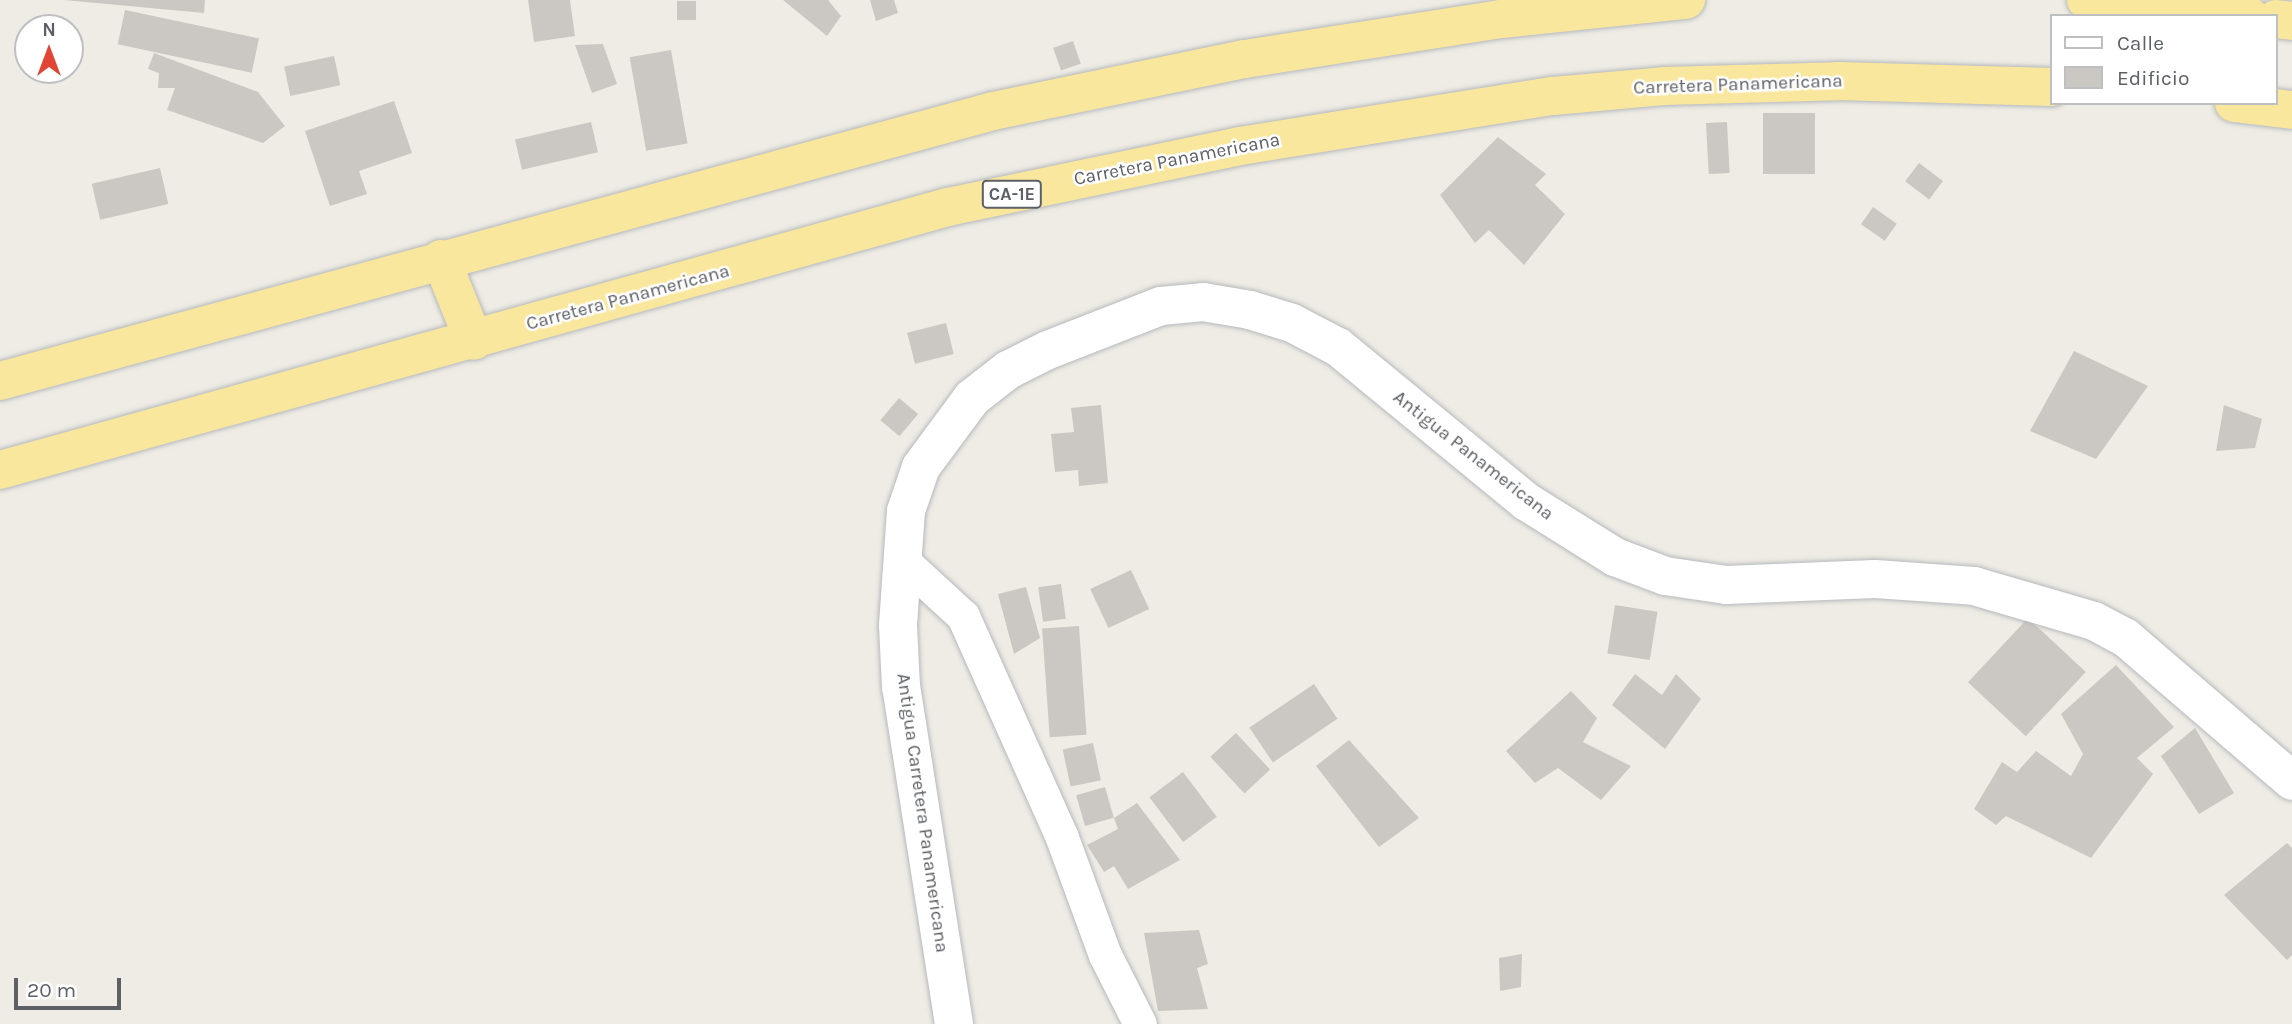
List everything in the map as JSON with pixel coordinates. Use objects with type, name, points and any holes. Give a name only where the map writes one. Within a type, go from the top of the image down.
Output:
[{"type":"highway","points":[[0,381],[993,111],[1245,59],[1501,19],[1686,0]]},
{"type":"highway","points":[[2085,0],[2228,14]]},
{"type":"highway","name":"Carretera Panamericana","points":[[0,470],[474,341],[948,207],[1400,118],[1553,96],[1723,82],[1934,81],[2050,87]]},
{"type":"highway","points":[[2251,105],[2292,110]]},
{"type":"highway","points":[[441,259],[474,341]]},
{"type":"street","name":"Antigua Panamericana","points":[[901,559],[906,512],[922,467],[972,398],[1008,370],[1048,350],[1161,306],[1203,302],[1292,323],[1338,347],[1527,502],[1615,558],[1665,576],[1726,584],[1875,579],[1974,586],[2032,600],[2094,621],[2126,638],[2292,781]]},
{"type":"street","name":"Antigua Carretera Panamericana","points":[[901,559],[902,698],[954,1024]]},
{"type":"street","points":[[901,559],[963,616],[1062,835],[1105,955],[1140,1024]]},
{"type":"building","points":[[64,0],[205,0],[204,13]]},
{"type":"building","points":[[528,0],[570,0],[575,36],[534,42]]},
{"type":"building","points":[[783,0],[828,0],[841,16],[827,36]]},
{"type":"building","points":[[870,0],[894,0],[898,13],[876,21]]},
{"type":"building","points":[[677,1],[696,1],[696,20],[677,20]]},
{"type":"building","points":[[125,10],[259,38],[252,73],[118,44]]},
{"type":"building","points":[[1073,41],[1081,64],[1061,71],[1053,48]]},
{"type":"building","points":[[603,44],[617,84],[592,93],[575,45]]},
{"type":"building","points":[[671,50],[687,144],[646,151],[630,57]]},
{"type":"building","points":[[154,53],[258,92],[285,126],[263,143],[167,110],[175,88],[158,88],[159,73],[148,69]]},
{"type":"building","points":[[334,56],[340,85],[290,96],[284,67]]},
{"type":"building","points":[[394,101],[412,153],[359,171],[367,194],[330,206],[305,131]]},
{"type":"building","points":[[1763,113],[1815,113],[1815,174],[1763,174]]},
{"type":"building","points":[[591,122],[598,152],[522,170],[515,140]]},
{"type":"building","points":[[1727,122],[1730,173],[1709,174],[1706,123]]},
{"type":"building","points":[[1498,137],[1546,174],[1535,185],[1565,214],[1524,265],[1489,230],[1475,243],[1440,195]]},
{"type":"building","points":[[1919,163],[1943,181],[1929,199],[1905,181]]},
{"type":"building","points":[[160,168],[168,204],[100,220],[92,184]]},
{"type":"building","points":[[1873,207],[1897,224],[1885,241],[1861,224]]},
{"type":"building","points":[[946,323],[954,354],[915,364],[907,333]]},
{"type":"building","points":[[2074,351],[2148,386],[2096,459],[2030,431]]},
{"type":"building","points":[[899,398],[918,414],[900,436],[880,420]]},
{"type":"building","points":[[1101,405],[1108,483],[1079,486],[1078,470],[1055,472],[1051,434],[1074,432],[1071,408]]},
{"type":"building","points":[[2224,405],[2262,419],[2255,448],[2216,451]]},
{"type":"building","points":[[1131,570],[1149,609],[1108,628],[1090,589]]},
{"type":"building","points":[[1061,584],[1066,619],[1043,622],[1038,587]]},
{"type":"building","points":[[1026,587],[1040,638],[1014,654],[998,594]]},
{"type":"building","points":[[1615,605],[1657,612],[1650,660],[1607,653]]},
{"type":"building","points":[[2028,618],[2086,672],[2026,736],[1968,682]]},
{"type":"building","points":[[1079,626],[1087,735],[1050,737],[1042,629]]},
{"type":"building","points":[[2116,665],[2174,727],[2137,758],[2153,774],[2091,858],[2006,816],[1996,825],[1974,809],[2002,762],[2017,772],[2036,751],[2071,776],[2083,754],[2061,714]]},
{"type":"building","points":[[1635,674],[1662,695],[1676,674],[1701,699],[1665,749],[1612,705]]},
{"type":"building","points":[[1314,684],[1337,719],[1273,762],[1249,728]]},
{"type":"building","points":[[1571,691],[1597,718],[1583,742],[1631,766],[1601,800],[1558,768],[1535,783],[1506,751]]},
{"type":"building","points":[[2195,728],[2234,793],[2199,814],[2161,756]]},
{"type":"building","points":[[1236,733],[1270,770],[1245,793],[1210,757]]},
{"type":"building","points":[[1349,740],[1419,818],[1379,847],[1316,766]]},
{"type":"building","points":[[1093,743],[1101,780],[1071,787],[1063,749]]},
{"type":"building","points":[[1183,772],[1217,817],[1183,842],[1149,797]]},
{"type":"building","points":[[1105,787],[1114,818],[1085,826],[1076,795]]},
{"type":"building","points":[[1137,803],[1180,860],[1128,889],[1114,866],[1104,872],[1087,845],[1118,829],[1114,818]]},
{"type":"building","points":[[2287,843],[2292,848],[2292,955],[2287,960],[2224,895]]},
{"type":"building","points":[[1199,930],[1208,964],[1197,968],[1208,1009],[1158,1011],[1144,933]]},
{"type":"building","points":[[1522,954],[1521,987],[1500,991],[1499,958]]}]
